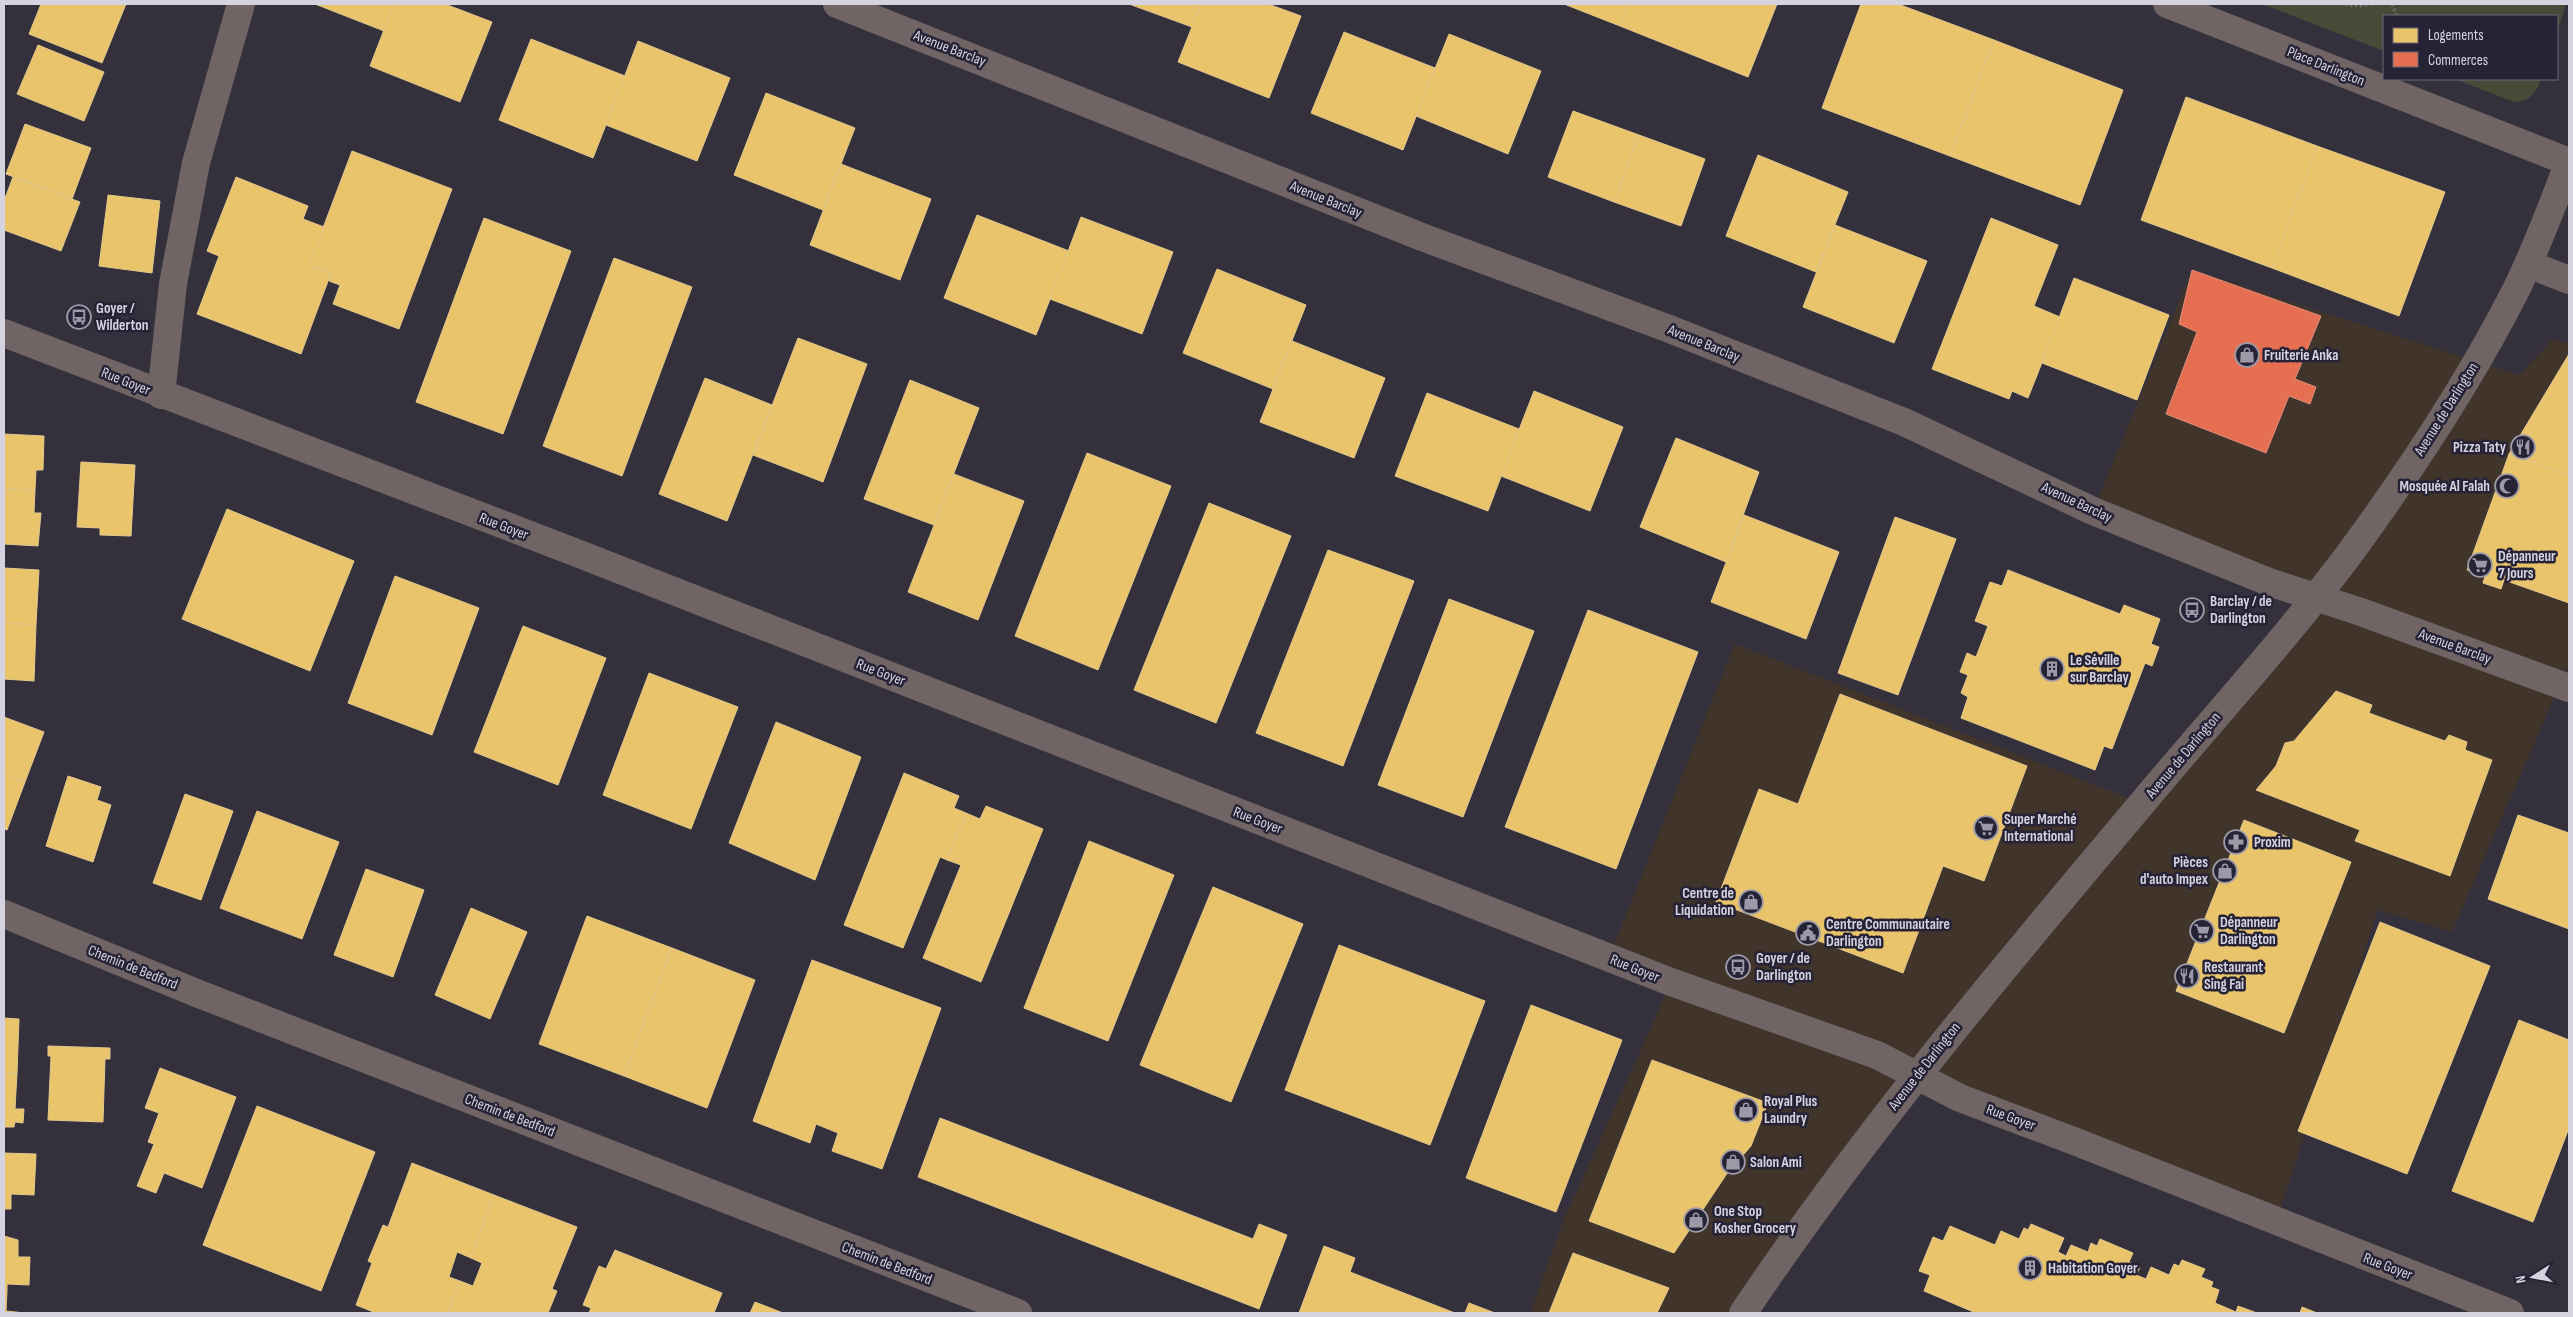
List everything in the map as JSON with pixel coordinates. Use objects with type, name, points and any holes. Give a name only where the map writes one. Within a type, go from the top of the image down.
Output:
[{"type":"street","points":[[161,395],[173,284],[196,163],[241,4]]},
{"type":"street","name":"Avenue Barclay","points":[[837,4],[1422,238],[1667,328],[1904,422],[2093,511],[2269,582],[2569,688]]},
{"type":"street","name":"Place Darlington","points":[[2167,4],[2569,162]]},
{"type":"street","name":"Avenue de Darlington","points":[[1743,1313],[1915,1076],[2315,597],[2365,532],[2445,416],[2479,358],[2528,264],[2569,162]]},
{"type":"street","points":[[2528,264],[2569,280]]},
{"type":"street","name":"Rue Goyer","points":[[4,332],[161,395],[610,566],[1671,982],[1877,1055],[1960,1098],[2510,1313]]},
{"type":"street","name":"Chemin de Bedford","points":[[4,914],[194,992],[1018,1313]]},
{"type":"path","points":[[2340,4],[2359,6],[2375,4]]},
{"type":"shaded area","points":[[2192,270],[2519,375],[2553,339],[2569,344],[2569,664],[2452,932],[2378,910],[2276,1222],[1915,1076],[1743,1313],[1530,1313],[1564,1219],[1671,983],[1609,957],[1735,644],[2141,803],[2315,597],[2093,511]]},
{"type":"green space","points":[[2262,4],[2566,4],[2558,29],[2558,15],[2383,15],[2383,51]]},
{"type":"green space","points":[[2458,80],[2541,80],[2532,95],[2524,100],[2514,102]]},
{"type":"building: Logements","points":[[41,4],[126,4],[102,63],[29,34]]},
{"type":"building: Logements","points":[[315,4],[394,4],[384,31]]},
{"type":"building: Logements","points":[[394,4],[445,4],[492,22],[460,102],[370,66]]},
{"type":"building: Logements","points":[[1129,4],[1201,4],[1192,27]]},
{"type":"building: Logements","points":[[1201,4],[1268,4],[1301,16],[1269,98],[1178,62]]},
{"type":"building: Logements","points":[[1564,4],[1629,4],[1620,26]]},
{"type":"building: Logements","points":[[1629,4],[1777,4],[1748,77],[1620,26]]},
{"type":"building: Logements","points":[[1861,4],[1898,4],[1994,40],[1950,156],[1822,108]]},
{"type":"building: Logements","points":[[1344,32],[1435,68],[1403,150],[1311,113]]},
{"type":"building: Logements","points":[[1449,34],[1541,71],[1508,154],[1416,116]]},
{"type":"building: Logements","points":[[531,39],[625,76],[593,158],[499,120]]},
{"type":"building: Logements","points":[[1994,40],[2123,90],[2080,205],[1950,156]]},
{"type":"building: Logements","points":[[638,41],[730,78],[697,161],[606,125]]},
{"type":"building: Logements","points":[[38,45],[104,72],[84,121],[17,94]]},
{"type":"building: Logements","points":[[766,93],[855,128],[823,210],[734,175]]},
{"type":"building: Logements","points":[[2186,97],[2317,146],[2272,268],[2141,220]]},
{"type":"building: Logements","points":[[1573,111],[1639,135],[1614,202],[1548,177]]},
{"type":"building: Logements","points":[[25,124],[91,148],[72,199],[6,174]]},
{"type":"building: Logements","points":[[1639,135],[1705,159],[1681,226],[1614,202]]},
{"type":"building: Logements","points":[[2317,146],[2445,192],[2399,316],[2272,268]]},
{"type":"building: Logements","points":[[352,151],[452,189],[399,329],[333,304],[340,285],[329,281],[331,273],[309,265]]},
{"type":"building: Logements","points":[[1758,155],[1848,192],[1816,272],[1726,236]]},
{"type":"building: Logements","points":[[841,164],[931,199],[900,280],[810,245]]},
{"type":"building: Logements","points":[[13,177],[80,202],[61,251],[4,230],[4,201]]},
{"type":"building: Logements","points":[[236,177],[308,206],[303,219],[324,227],[309,265],[331,273],[301,354],[197,314],[219,256],[207,251]]},
{"type":"building: Logements","points":[[108,195],[160,201],[152,273],[99,266]]},
{"type":"building: Logements","points":[[977,215],[1069,251],[1036,335],[944,298]]},
{"type":"building: Logements","points":[[1081,217],[1173,252],[1142,334],[1050,299]]},
{"type":"building: Logements","points":[[484,218],[571,251],[503,434],[416,402]]},
{"type":"building: Logements","points":[[1991,218],[2058,245],[2034,306],[2060,317],[2028,398],[2012,391],[2009,399],[1932,369]]},
{"type":"building: Logements","points":[[1835,225],[1927,261],[1894,343],[1803,307]]},
{"type":"building: Logements","points":[[614,258],[692,287],[622,476],[543,446]]},
{"type":"building: Logements","points":[[1217,269],[1306,305],[1273,389],[1183,353]]},
{"type":"building: Logements","points":[[2074,278],[2169,315],[2137,400],[2042,363]]},
{"type":"building: Logements","points":[[798,338],[867,364],[823,482],[753,455]]},
{"type":"building: Logements","points":[[1292,341],[1385,378],[1354,458],[1260,422]]},
{"type":"building: Logements","points":[[2569,354],[2569,475],[2509,454]]},
{"type":"building: Logements","points":[[705,378],[772,405],[727,521],[659,494]]},
{"type":"building: Logements","points":[[910,380],[979,408],[934,525],[864,499]]},
{"type":"building: Logements","points":[[1534,391],[1623,427],[1590,511],[1501,476]]},
{"type":"building: Logements","points":[[1427,393],[1519,429],[1488,511],[1395,476]]},
{"type":"building: Logements","points":[[4,434],[44,436],[43,470],[36,470],[35,490],[4,489]]},
{"type":"building: Logements","points":[[1676,438],[1759,472],[1726,562],[1640,527]]},
{"type":"building: Logements","points":[[1087,453],[1171,486],[1098,670],[1015,636]]},
{"type":"building: Logements","points":[[2509,454],[2569,475],[2569,603],[2504,580],[2501,589],[2483,583],[2485,576],[2467,570]]},
{"type":"building: Logements","points":[[81,462],[135,465],[131,536],[100,535],[100,528],[77,527]]},
{"type":"building: Logements","points":[[954,474],[1024,501],[978,620],[908,592]]},
{"type":"building: Logements","points":[[4,489],[35,490],[34,513],[41,513],[38,546],[4,544]]},
{"type":"building: Logements","points":[[1209,503],[1291,536],[1216,723],[1134,690]]},
{"type":"building: Logements","points":[[227,509],[354,561],[310,671],[182,619]]},
{"type":"building: Logements","points":[[1744,515],[1839,552],[1806,639],[1711,602]]},
{"type":"building: Logements","points":[[1895,517],[1956,539],[1898,695],[1838,673]]},
{"type":"building: Logements","points":[[1328,550],[1414,581],[1343,766],[1256,733]]},
{"type":"building: Logements","points":[[4,568],[39,570],[36,625],[4,623]]},
{"type":"building: Logements","name":"Le Séville sur Barclay","points":[[2008,570],[2120,614],[2124,605],[2160,619],[2151,644],[2159,647],[2152,666],[2145,663],[2112,749],[2104,746],[2095,770],[1961,718],[1968,697],[1961,693],[1968,675],[1960,672],[1967,653],[1976,657],[1988,626],[1975,621],[1990,582],[2002,586]]},
{"type":"building: Logements","points":[[395,576],[479,608],[432,735],[348,703]]},
{"type":"building: Logements","points":[[1449,599],[1534,631],[1463,817],[1378,785]]},
{"type":"building: Logements","points":[[1588,610],[1698,652],[1616,869],[1505,827]]},
{"type":"building: Logements","points":[[4,623],[36,625],[34,681],[4,679]]},
{"type":"building: Logements","points":[[523,626],[606,658],[558,785],[474,752]]},
{"type":"building: Logements","points":[[649,673],[738,707],[691,829],[603,795]]},
{"type":"building: Logements","points":[[2336,691],[2372,705],[2369,713],[2445,741],[2449,735],[2467,742],[2465,750],[2492,760],[2450,876],[2355,841],[2360,830],[2256,790],[2276,766],[2285,743],[2294,741]]},
{"type":"building: Logements","points":[[1840,694],[2027,766],[1984,881],[1943,866],[1903,973],[1716,902],[1759,789],[1798,804]]},
{"type":"building: Logements","points":[[4,717],[44,732],[25,782],[4,774]]},
{"type":"building: Logements","points":[[776,722],[861,757],[815,880],[729,843]]},
{"type":"building: Logements","points":[[904,773],[959,796],[954,808],[966,813],[947,860],[940,857],[903,948],[844,925]]},
{"type":"building: Logements","points":[[4,774],[25,782],[7,830],[4,829]]},
{"type":"building: Logements","points":[[68,776],[101,787],[97,800],[111,805],[93,862],[46,846]]},
{"type":"building: Logements","points":[[185,794],[233,811],[201,900],[153,883]]},
{"type":"building: Logements","points":[[986,806],[1043,829],[981,982],[923,958],[961,865],[947,860],[966,813],[980,819]]},
{"type":"building: Logements","points":[[257,811],[339,842],[302,939],[220,908]]},
{"type":"building: Logements","points":[[2518,815],[2569,833],[2569,929],[2488,899]]},
{"type":"building: Logements","points":[[2244,820],[2351,862],[2284,1033],[2176,991]]},
{"type":"building: Logements","points":[[1089,841],[1174,875],[1108,1041],[1024,1008]]},
{"type":"building: Logements","points":[[366,869],[424,890],[393,977],[334,955]]},
{"type":"building: Logements","points":[[1213,887],[1303,924],[1231,1102],[1140,1065]]},
{"type":"building: Logements","points":[[471,908],[527,932],[490,1019],[435,995]]},
{"type":"building: Logements","points":[[587,916],[672,948],[624,1076],[539,1044]]},
{"type":"building: Logements","points":[[2380,922],[2490,966],[2407,1174],[2298,1131]]},
{"type":"building: Logements","points":[[1339,945],[1485,1001],[1430,1145],[1285,1090]]},
{"type":"building: Logements","points":[[672,948],[755,980],[707,1108],[624,1076]]},
{"type":"building: Logements","points":[[812,960],[941,1008],[882,1169],[832,1151],[838,1133],[816,1124],[810,1143],[753,1121]]},
{"type":"building: Logements","points":[[1531,1005],[1622,1040],[1556,1212],[1466,1178]]},
{"type":"building: Logements","points":[[4,1018],[19,1019],[17,1073],[4,1073]]},
{"type":"building: Logements","points":[[2519,1020],[2569,1040],[2569,1128],[2533,1222],[2452,1191]]},
{"type":"building: Logements","points":[[48,1046],[110,1048],[110,1059],[105,1059],[103,1122],[48,1120],[51,1056],[48,1056]]},
{"type":"building: Logements","points":[[1652,1060],[1768,1103],[1751,1146],[1726,1175],[1674,1253],[1589,1221]]},
{"type":"building: Logements","points":[[160,1068],[236,1097],[202,1188],[164,1173],[156,1193],[137,1186],[154,1144],[148,1142],[159,1113],[145,1108]]},
{"type":"building: Logements","points":[[4,1073],[17,1073],[15,1109],[24,1109],[23,1123],[15,1122],[14,1127],[4,1127]]},
{"type":"building: Logements","points":[[257,1106],[375,1152],[321,1291],[203,1245]]},
{"type":"building: Logements","points":[[940,1118],[1253,1239],[1259,1224],[1287,1235],[1259,1309],[918,1177]]},
{"type":"building: Logements","points":[[4,1153],[36,1154],[34,1195],[11,1194],[11,1209],[4,1209]]},
{"type":"building: Logements","points":[[412,1163],[494,1195],[471,1258],[457,1252],[449,1277],[460,1281],[448,1313],[376,1313],[356,1305],[372,1263],[368,1261],[383,1225],[388,1227]]},
{"type":"building: Logements","points":[[494,1195],[577,1227],[552,1289],[557,1291],[548,1313],[448,1313],[460,1281],[473,1286],[482,1263],[471,1258]]},
{"type":"building: Logements","name":"Habitation Goyer","points":[[2031,1224],[2064,1238],[2058,1252],[2066,1256],[2071,1245],[2088,1252],[2091,1243],[2097,1246],[2100,1239],[2133,1253],[2129,1262],[2140,1267],[2136,1275],[2146,1279],[2151,1267],[2169,1275],[2174,1264],[2179,1266],[2182,1260],[2205,1269],[2201,1277],[2213,1282],[2211,1287],[2219,1290],[2215,1303],[2236,1312],[2238,1306],[2257,1313],[1976,1313],[1924,1291],[1930,1275],[1919,1271],[1933,1237],[1943,1241],[1950,1226],[1995,1245],[2001,1231],[2019,1239],[2024,1228],[2028,1230]]},
{"type":"building: Logements","points":[[4,1236],[18,1240],[18,1257],[30,1257],[29,1285],[7,1284],[7,1291],[4,1291]]},
{"type":"building: Logements","points":[[1324,1246],[1355,1258],[1350,1272],[1455,1313],[1299,1313]]},
{"type":"building: Logements","points":[[615,1250],[722,1293],[714,1313],[589,1313],[591,1308],[583,1305],[599,1266],[606,1269]]},
{"type":"building: Logements","points":[[1573,1253],[1669,1288],[1657,1313],[1549,1313]]},
{"type":"building: Logements","points":[[4,1291],[7,1291],[6,1311],[25,1313],[4,1313]]},
{"type":"building: Logements","points":[[755,1302],[783,1313],[750,1313]]},
{"type":"building: Logements","points":[[1469,1303],[1495,1313],[1465,1313]]},
{"type":"building: Logements","points":[[2302,1307],[2317,1313],[2300,1313]]},
{"type":"building: Commerces","name":"Fruiterie Anka","points":[[2192,270],[2321,316],[2295,379],[2316,387],[2310,404],[2289,396],[2266,453],[2166,414],[2197,332],[2179,324]]},
{"type":"place","name":"Goyer / Wilderton","points":[[79,317]]},
{"type":"place","name":"Fruiterie Anka","points":[[2247,355]]},
{"type":"place","name":"Pizza Taty","points":[[2523,447]]},
{"type":"place","name":"Mosquée Al Falah","points":[[2507,486]]},
{"type":"place","name":"Dépanneur 7 Jours","points":[[2480,565]]},
{"type":"place","name":"Barclay / de Darlington","points":[[2192,610]]},
{"type":"place","name":"Le Séville sur Barclay","points":[[2052,669]]},
{"type":"place","name":"Super Marché International","points":[[1986,828]]},
{"type":"place","name":"Proxim","points":[[2236,842]]},
{"type":"place","name":"Pièces d'auto Impex","points":[[2225,871]]},
{"type":"place","name":"Centre de Liquidation","points":[[1751,902]]},
{"type":"place","name":"Dépanneur Darlington","points":[[2202,931]]},
{"type":"place","name":"Centre Communautaire Darlington","points":[[1808,933]]},
{"type":"place","name":"Goyer / de Darlington","points":[[1738,967]]},
{"type":"place","name":"Restaurant Sing Fai","points":[[2187,976]]},
{"type":"place","name":"Royal Plus Laundry","points":[[1746,1110]]},
{"type":"place","name":"Salon Ami","points":[[1733,1162]]},
{"type":"place","name":"One Stop Kosher Grocery","points":[[1696,1220]]},
{"type":"place","name":"Habitation Goyer","points":[[2030,1268]]}]
